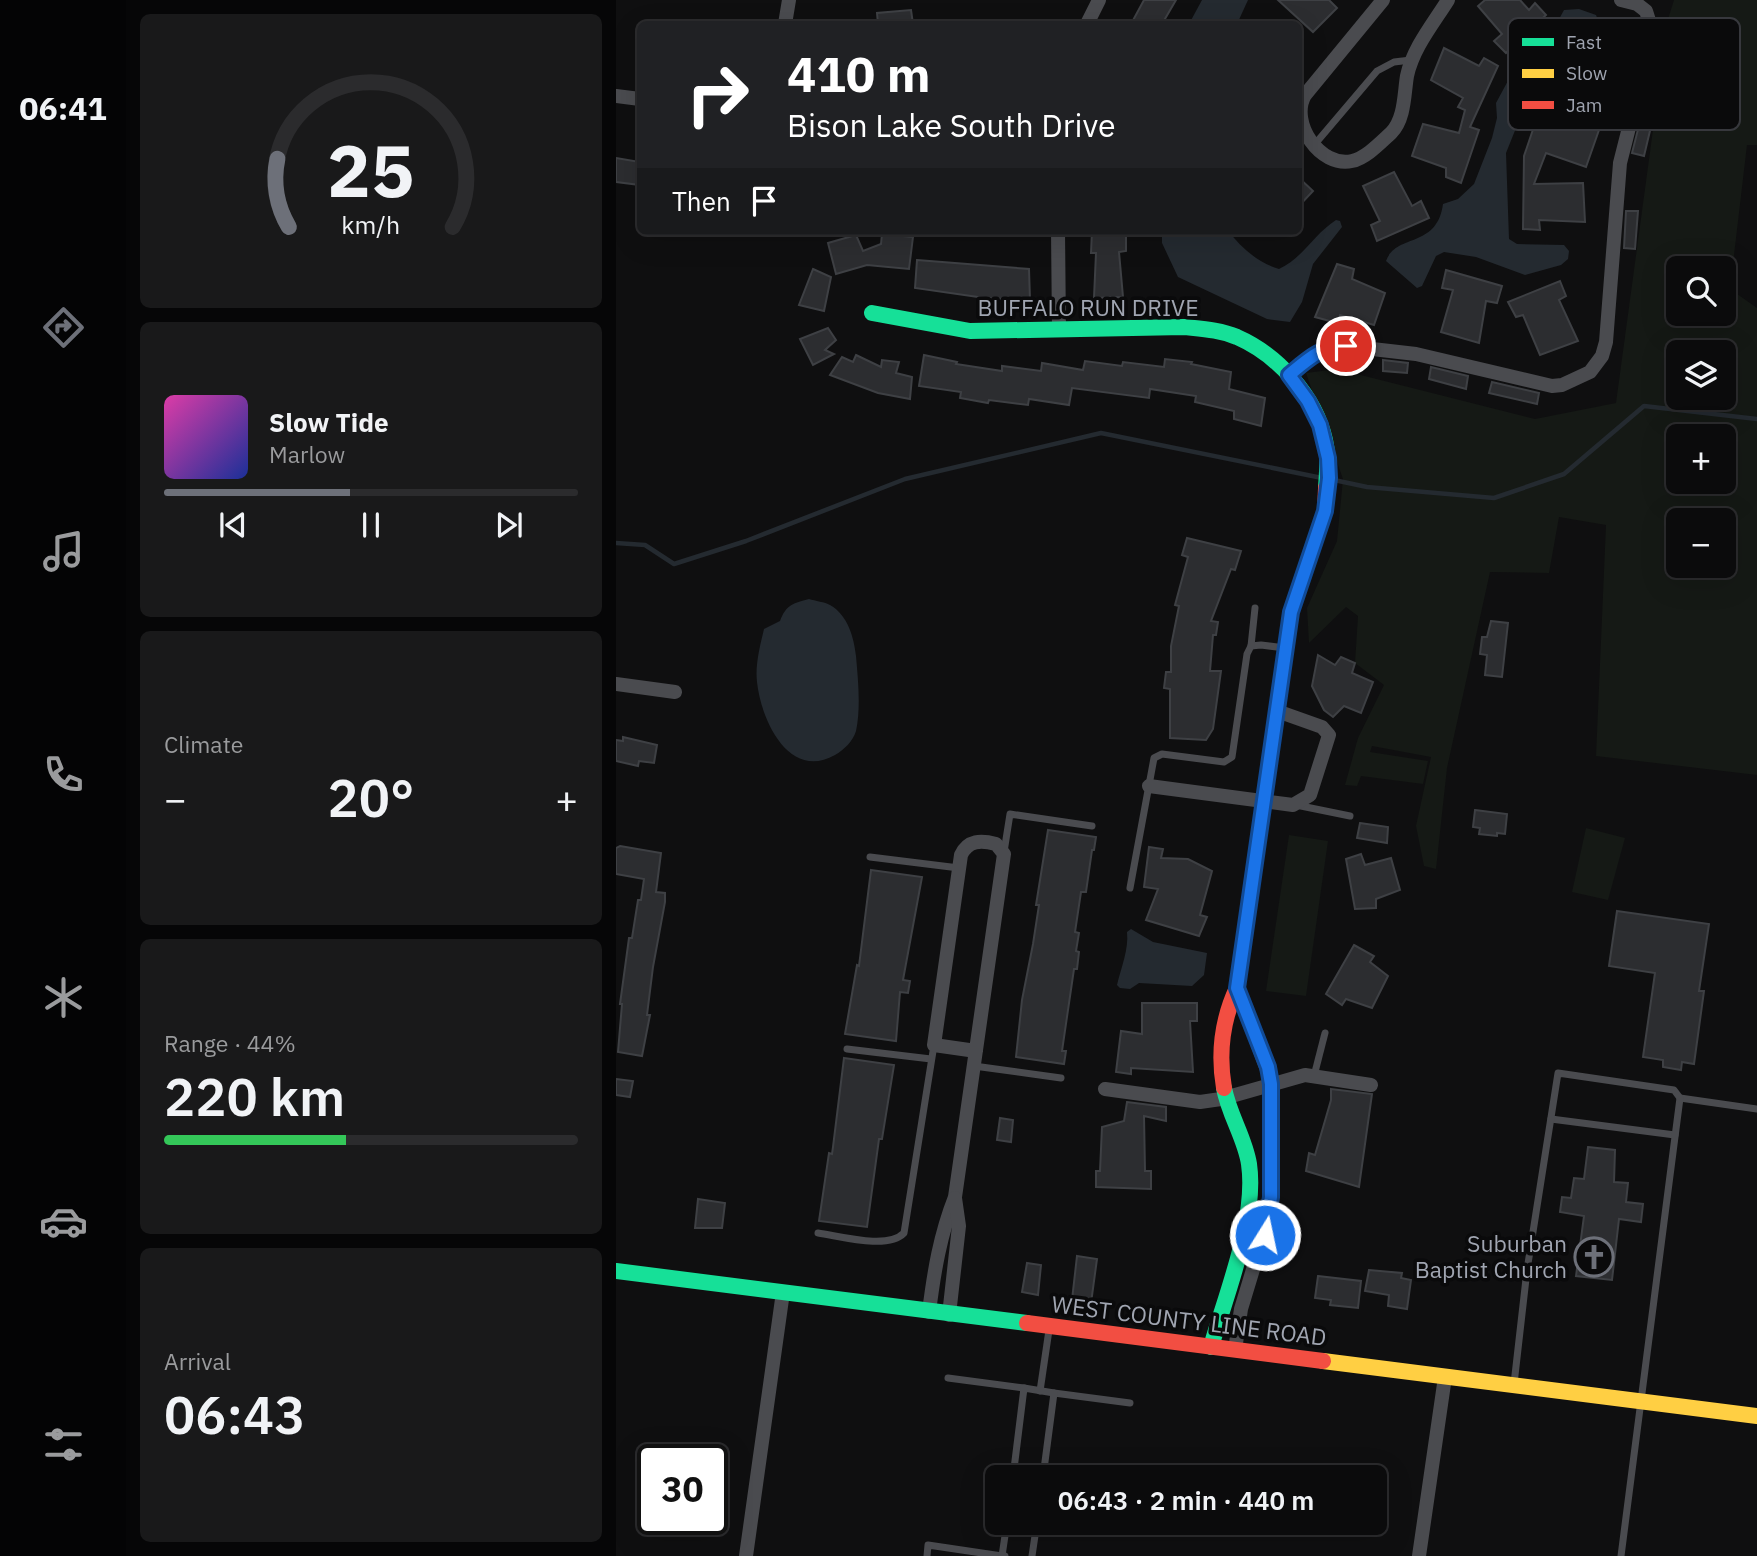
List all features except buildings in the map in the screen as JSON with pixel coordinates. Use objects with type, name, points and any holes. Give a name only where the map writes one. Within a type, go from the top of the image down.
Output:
[{"type":"street","points":[[786,21],[789,0]]},
{"type":"street","points":[[1088,21],[1098,0]]},
{"type":"street","points":[[1302,102],[1383,0]]},
{"type":"street","points":[[1302,126],[1315,144],[1333,159],[1346,162],[1363,157],[1395,129],[1401,114],[1412,60],[1448,0]]},
{"type":"street","points":[[1621,0],[1640,6],[1648,18]]},
{"type":"street","points":[[616,96],[637,99]]},
{"type":"street","points":[[1289,375],[1312,355],[1338,346],[1416,354],[1552,386],[1566,385],[1590,372],[1605,347],[1620,163],[1629,130]]},
{"type":"street","points":[[1058,235],[1059,330]]},
{"type":"street","name":"BUFFALO RUN DRIVE","points":[[872,313],[970,331],[1184,327],[1218,331],[1253,345],[1289,375],[1308,401],[1320,425],[1328,458],[1329,484],[1321,524],[1293,600],[1237,988],[1227,1007],[1222,1051],[1226,1098],[1248,1160],[1250,1196],[1248,1218],[1211,1347]]},
{"type":"street","points":[[616,684],[675,692]]},
{"type":"street","points":[[1149,786],[1296,805],[1312,790],[1329,734],[1322,727],[1277,711]]},
{"type":"street","points":[[929,1312],[944,1224],[955,1197],[975,1059],[1004,854],[996,844],[973,842],[963,851],[959,868],[933,1052],[975,1059]]},
{"type":"street","name":"BUFFALO RUN DRIVE","points":[[1235,1350],[1241,1309],[1271,1210],[1271,1084],[1268,1067],[1237,988]]},
{"type":"street","points":[[1105,1089],[1199,1102],[1226,1098],[1305,1075],[1371,1084]]},
{"type":"street","points":[[949,1315],[959,1226],[955,1197]]},
{"type":"street","name":"WEST COUNTY LINE ROAD","points":[[616,1271],[1757,1416]]},
{"type":"street","points":[[746,1556],[783,1292]]},
{"type":"street","points":[[1419,1556],[1445,1377]]},
{"type":"lane","points":[[1315,144],[1377,71],[1394,62],[1412,60]]},
{"type":"lane","points":[[1130,888],[1153,760],[1158,755],[1224,762],[1231,759],[1255,608]]},
{"type":"lane","points":[[1251,646],[1286,648]]},
{"type":"lane","points":[[1296,805],[1350,816]]},
{"type":"lane","points":[[1004,854],[1010,814],[1093,826]]},
{"type":"lane","points":[[870,857],[959,868]]},
{"type":"lane","points":[[1314,1076],[1325,1033]]},
{"type":"lane","points":[[818,1233],[878,1241],[893,1240],[904,1233],[933,1052],[847,1049]]},
{"type":"lane","points":[[975,1059],[1061,1078]]},
{"type":"lane","points":[[1514,1385],[1527,1270],[1558,1073],[1674,1090],[1680,1098],[1621,1556]]},
{"type":"lane","points":[[1680,1098],[1757,1109]]},
{"type":"lane","points":[[1551,1119],[1675,1135]]},
{"type":"lane","points":[[1040,1391],[1049,1326]]},
{"type":"lane","points":[[948,1378],[1130,1403]]},
{"type":"lane","points":[[1014,1465],[1024,1388]]},
{"type":"lane","points":[[1045,1465],[1054,1393]]},
{"type":"lane","points":[[927,1556],[929,1545],[1004,1556],[1006,1535]]},
{"type":"lane","points":[[1032,1556],[1035,1535]]},
{"type":"shaded area","points":[[1202,0],[1248,0],[1238,21],[1191,21]]},
{"type":"shaded area","points":[[1674,0],[1757,0],[1757,145],[1747,145],[1734,256],[1666,256],[1666,326],[1736,326],[1736,293],[1757,308],[1757,775],[1596,756],[1606,525],[1559,517],[1549,573],[1490,572],[1447,768],[1436,869],[1424,866],[1416,826],[1431,757],[1372,746],[1370,752],[1428,761],[1423,784],[1361,776],[1357,786],[1345,785],[1358,738],[1384,685],[1355,663],[1358,616],[1346,607],[1309,643],[1307,608],[1337,541],[1343,479],[1306,373],[1337,369],[1535,419],[1616,403],[1653,130],[1740,130],[1740,18],[1668,18]]},
{"type":"shaded area","points":[[1579,9],[1596,15],[1597,18],[1560,18],[1564,10]]},
{"type":"shaded area","points":[[1508,81],[1508,130],[1515,130],[1506,153],[1509,239],[1517,244],[1564,245],[1569,251],[1568,259],[1561,265],[1525,275],[1476,257],[1444,252],[1436,256],[1422,286],[1417,288],[1386,261],[1398,247],[1433,228],[1443,204],[1458,199],[1474,184],[1492,138],[1497,118],[1496,103]]},
{"type":"shaded area","points":[[1336,220],[1340,221],[1342,227],[1313,264],[1302,302],[1290,322],[1267,319],[1178,277],[1162,243],[1162,235],[1232,235],[1251,254],[1279,269],[1295,258]]},
{"type":"shaded area","points":[[809,599],[830,605],[846,621],[854,642],[858,684],[855,735],[838,753],[819,761],[804,760],[791,753],[780,742],[764,713],[757,676],[764,629],[780,621],[791,606]]},
{"type":"shaded area","points":[[1586,828],[1625,838],[1608,900],[1572,892]]},
{"type":"shaded area","points":[[1289,835],[1328,841],[1306,996],[1266,991]]},
{"type":"shaded area","points":[[1131,929],[1153,942],[1207,953],[1204,975],[1192,986],[1139,983],[1130,989],[1120,988],[1117,985],[1126,952],[1127,932]]},
{"type":"waterway","points":[[1334,480],[1367,487],[1494,498],[1564,474],[1644,406],[1757,419]]},
{"type":"waterway","points":[[616,543],[645,545],[674,564],[746,541],[905,479],[1101,433],[1322,478]]},
{"type":"traffic: fast","points":[[872,313],[970,331],[1184,327],[1218,331],[1237,337],[1267,354],[1280,366],[1293,379],[1313,408],[1326,446],[1326,488]]},
{"type":"traffic: fast","points":[[1211,1347],[1239,1256],[1249,1208],[1247,1154],[1224,1088]]},
{"type":"traffic: fast","points":[[616,1271],[1027,1323]]},
{"type":"traffic: slow","points":[[1323,1361],[1757,1416]]},
{"type":"traffic: jam","points":[[1224,1088],[1221,1062],[1223,1037],[1237,988],[1291,612],[1325,511],[1326,488]]},
{"type":"traffic: jam","points":[[1027,1323],[1323,1361]]},
{"type":"place","name":"Suburban Baptist Church","points":[[1594,1257]]},
{"type":"route","points":[[1265,1235],[1271,1210],[1271,1084],[1268,1067],[1250,1027],[1237,988],[1293,600],[1325,511],[1329,478],[1325,440],[1315,412],[1289,375],[1312,355],[1330,347],[1346,346]]}]
